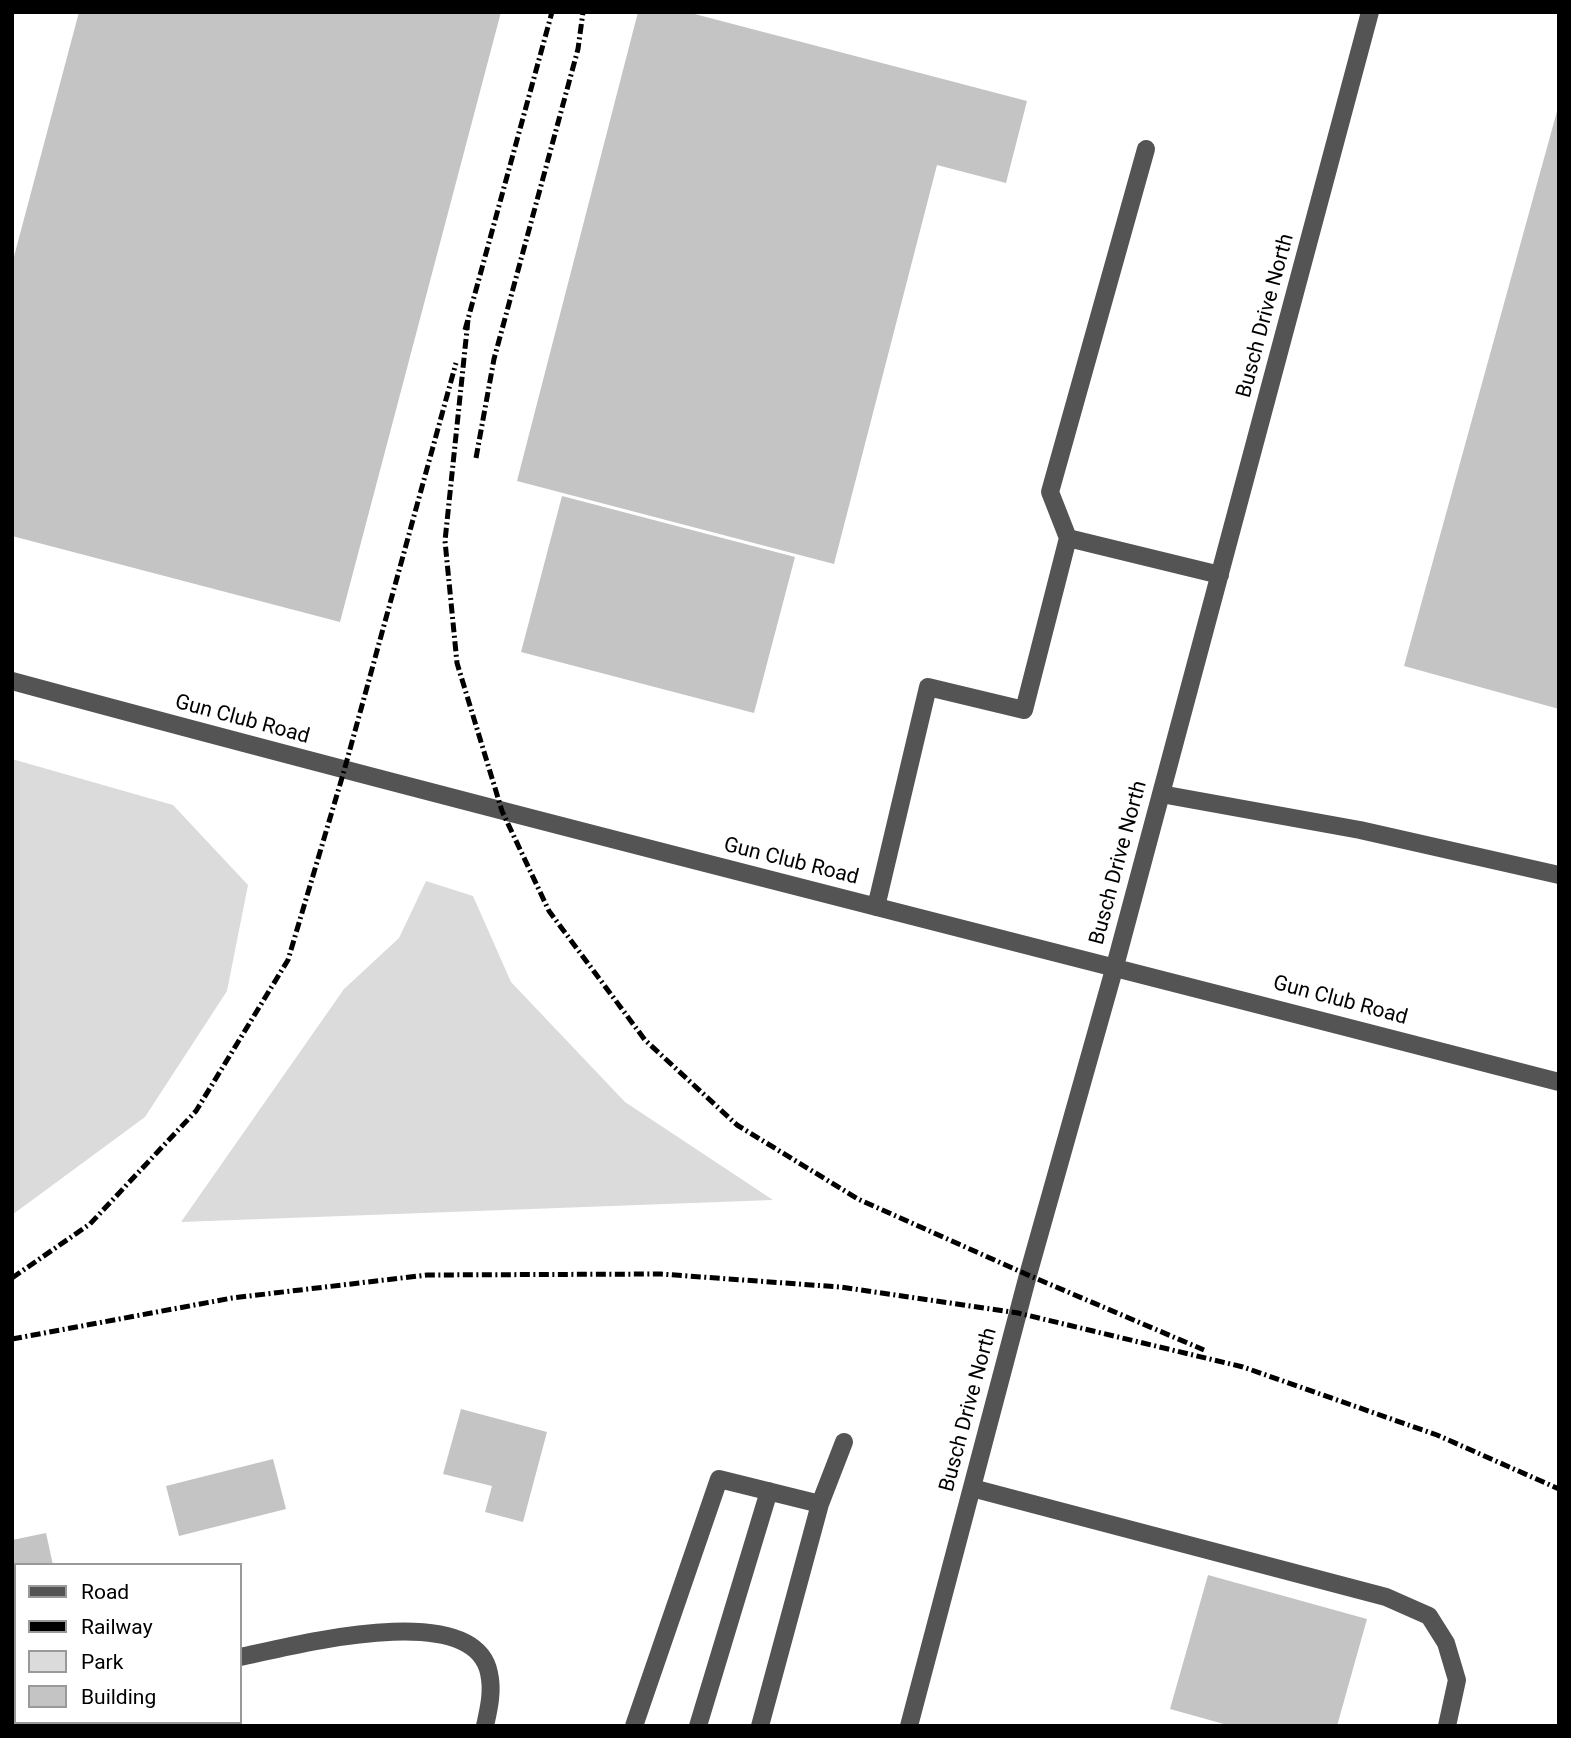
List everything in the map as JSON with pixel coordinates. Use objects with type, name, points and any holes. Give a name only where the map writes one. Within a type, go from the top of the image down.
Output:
[{"type":"street","name":"Busch Drive North","points":[[909,1726],[1028,1275],[1115,966],[1370,12]]},
{"type":"street","points":[[876,907],[928,687],[1024,710],[1068,538],[1051,492],[1146,149]]},
{"type":"street","points":[[1068,538],[1220,575]]},
{"type":"street","name":"Gun Club Road","points":[[12,681],[345,771],[1115,966],[1559,1082]]},
{"type":"street","points":[[1161,794],[1360,830],[1559,875]]},
{"type":"street","points":[[760,1726],[820,1504],[844,1442]]},
{"type":"street","points":[[634,1726],[719,1479],[820,1504]]},
{"type":"street","points":[[972,1488],[1386,1597],[1429,1616],[1446,1643],[1457,1680],[1447,1726]]},
{"type":"street","points":[[698,1726],[769,1491]]},
{"type":"street","points":[[242,1657],[363,1633],[417,1630],[457,1638],[478,1653],[489,1671],[491,1703],[485,1726]]},
{"type":"green space","points":[[12,759],[173,805],[248,885],[227,991],[145,1117],[12,1215]]},
{"type":"green space","points":[[426,881],[473,896],[511,982],[625,1102],[773,1200],[181,1222],[344,989],[399,938]]},
{"type":"building","points":[[79,12],[501,12],[340,622],[12,536],[12,264]]},
{"type":"building","points":[[638,12],[687,12],[1027,101],[1006,183],[937,165],[834,564],[517,481]]},
{"type":"building","points":[[1559,104],[1559,709],[1404,666]]},
{"type":"building","points":[[562,496],[795,557],[754,713],[521,652]]},
{"type":"building","points":[[461,1409],[547,1432],[523,1522],[485,1512],[492,1486],[443,1474]]},
{"type":"building","points":[[273,1459],[286,1509],[179,1536],[166,1486]]},
{"type":"building","points":[[46,1533],[53,1563],[14,1563],[14,1609],[12,1609],[12,1540]]},
{"type":"building","points":[[1208,1575],[1367,1619],[1337,1726],[1231,1726],[1170,1709]]},
{"type":"railway","points":[[465,330],[552,12]]},
{"type":"railway","points":[[476,458],[494,359],[578,49],[583,12]]},
{"type":"railway","points":[[468,320],[445,541],[457,663],[502,811],[549,911],[645,1040],[737,1125],[858,1199],[1204,1350]]},
{"type":"railway","points":[[12,1278],[90,1224],[196,1111],[288,960],[344,771],[456,363]]},
{"type":"railway","points":[[12,1339],[232,1298],[427,1275],[661,1274],[840,1287],[1018,1313],[1243,1367],[1437,1435],[1559,1489]]}]
